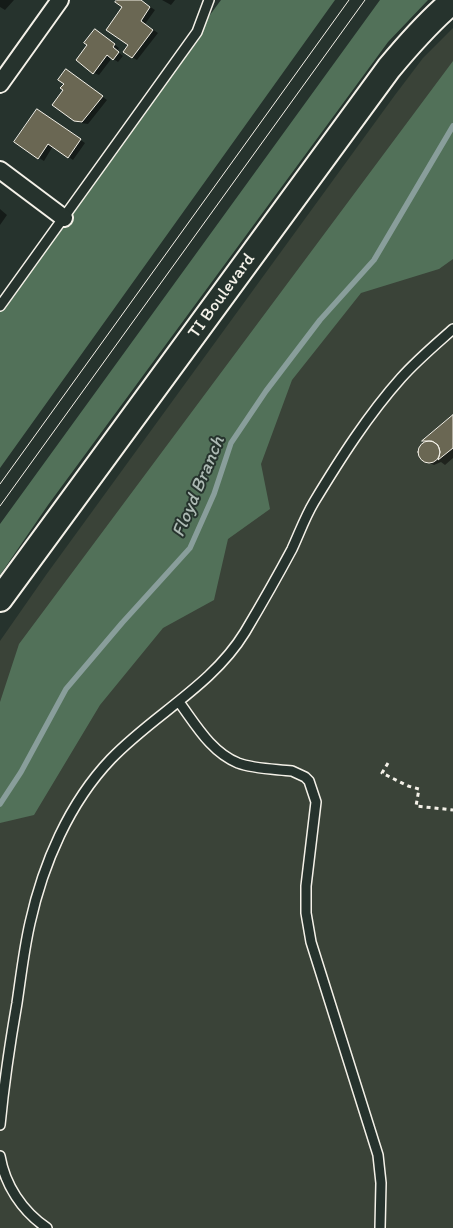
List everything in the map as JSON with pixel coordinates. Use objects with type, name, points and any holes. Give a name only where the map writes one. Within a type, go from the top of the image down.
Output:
[{"type":"street","points":[[0,84],[60,0]]},
{"type":"street","name":"TI Boulevard","points":[[0,600],[389,68],[412,40],[438,13],[453,1]]},
{"type":"street","points":[[0,170],[64,218]]},
{"type":"lane","points":[[0,306],[197,32],[208,0]]},
{"type":"lane","points":[[0,1125],[26,940],[44,874],[69,816],[94,780],[117,752],[179,702],[221,664],[244,633],[333,471],[378,406],[414,364],[453,329]]},
{"type":"lane","points":[[179,702],[204,736],[227,757],[247,765],[299,773],[309,781],[314,793],[315,812],[306,886],[308,928],[318,968],[378,1154],[381,1183],[380,1228]]},
{"type":"lane","points":[[0,1037],[11,1038]]},
{"type":"lane","points":[[0,1156],[3,1171],[12,1190],[26,1210],[47,1228]]},
{"type":"path","points":[[388,763],[382,773],[408,786],[419,789],[416,806],[453,810]]},
{"type":"shaded area","points":[[453,28],[453,1228],[0,1228],[0,641],[395,95],[423,58]]},
{"type":"green space","points":[[221,0],[335,0],[0,468],[0,298]]},
{"type":"green space","points":[[380,0],[428,0],[388,42],[48,505],[0,575],[0,524]]},
{"type":"green space","points":[[453,61],[453,259],[439,269],[361,293],[292,380],[261,464],[270,509],[228,539],[214,600],[163,628],[100,705],[34,815],[0,823],[0,702],[19,644]]},
{"type":"building","points":[[117,0],[141,0],[150,7],[141,21],[153,30],[132,58],[123,52],[128,45],[106,30],[122,7],[115,2]]},
{"type":"building","points":[[95,29],[115,44],[113,47],[119,52],[113,60],[107,55],[93,74],[76,60],[87,45],[84,43]]},
{"type":"building","points":[[66,69],[103,96],[82,122],[74,121],[52,105],[63,90],[60,88],[64,84],[58,80]]},
{"type":"building","points":[[37,109],[81,139],[68,158],[48,144],[38,159],[14,142]]},
{"type":"building","points":[[453,415],[453,448],[438,460],[440,452],[438,445],[432,441],[422,441]]},
{"type":"building","points":[[429,441],[437,444],[440,452],[437,460],[429,463],[421,460],[418,452],[421,444]]},
{"type":"waterway","name":"Floyd Branch","points":[[0,804],[21,772],[66,689],[122,623],[190,548],[214,494],[231,443],[266,391],[320,320],[374,260],[453,126]]},
{"type":"tram line","points":[[0,484],[349,0]]},
{"type":"tram line","points":[[0,506],[365,0]]}]
